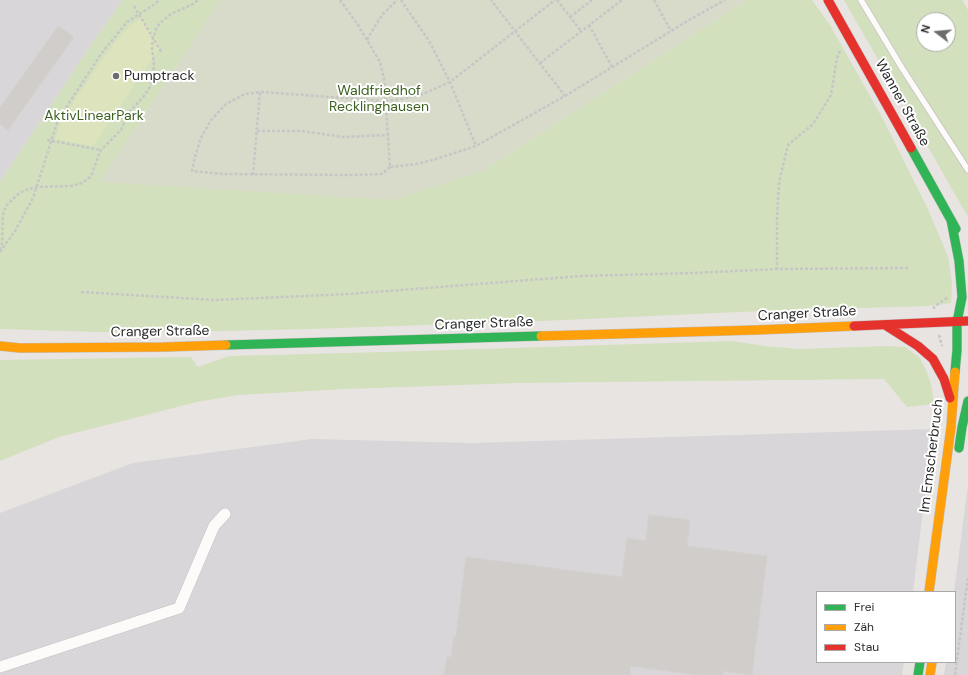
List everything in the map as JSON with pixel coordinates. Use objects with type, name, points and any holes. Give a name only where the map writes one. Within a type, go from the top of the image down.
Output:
[{"type":"main road","name":"Wanner Straße","points":[[828,0],[965,244]]},
{"type":"main road","name":"Wanner Straße","points":[[951,220],[959,261],[962,290],[958,322]]},
{"type":"main road","name":"Im Emscherbruch","points":[[929,591],[951,428],[958,322]]},
{"type":"main road","name":"Cranger Straße","points":[[0,346],[20,348],[180,346],[756,330],[968,322]]},
{"type":"main road","points":[[885,324],[918,346],[933,359],[944,379],[952,405]]},
{"type":"main road","name":"Im Emscherbruch","points":[[958,457],[962,427],[968,403]]},
{"type":"main road","points":[[918,675],[920,663]]},
{"type":"main road","points":[[930,675],[932,663]]},
{"type":"street","points":[[0,667],[179,608],[214,526],[225,514]]},
{"type":"lane","points":[[861,0],[902,68],[968,170]]},
{"type":"path","points":[[0,251],[15,231],[33,198],[58,120],[101,54],[127,22],[159,0]]},
{"type":"path","points":[[0,251],[2,243],[3,214],[6,206],[17,195],[25,190],[36,187],[71,186],[82,183],[92,174],[101,150],[121,130],[129,112],[150,87],[154,65],[152,47],[156,29],[165,18],[198,0]]},
{"type":"path","points":[[340,0],[358,25],[380,62],[384,79],[390,167]]},
{"type":"path","points":[[367,40],[379,20],[397,0]]},
{"type":"path","points":[[401,0],[429,41],[450,82],[476,146]]},
{"type":"path","points":[[491,0],[565,96]]},
{"type":"path","points":[[581,31],[556,0],[450,82],[423,94],[385,101],[260,92],[245,94],[226,104],[211,120],[200,138],[192,171],[254,175],[382,174],[390,167],[436,160],[476,146],[565,96],[724,0]]},
{"type":"path","points":[[570,17],[592,0]]},
{"type":"path","points":[[540,62],[622,0]]},
{"type":"path","points":[[654,0],[671,31]]},
{"type":"path","points":[[134,6],[162,53]]},
{"type":"path","points":[[589,25],[612,67]]},
{"type":"path","points":[[777,269],[779,182],[788,145],[813,124],[832,96],[837,58],[840,49],[849,37]]},
{"type":"path","points":[[254,175],[260,92]]},
{"type":"path","points":[[258,131],[302,131],[343,137],[388,135]]},
{"type":"path","points":[[47,140],[101,150]]},
{"type":"path","points":[[81,292],[215,300],[349,294],[581,276],[777,269],[909,268]]},
{"type":"path","points":[[955,675],[968,577]]},
{"type":"shaded area","points":[[0,0],[123,0],[93,42],[0,182]]},
{"type":"shaded area","points":[[933,429],[913,591],[816,591],[816,663],[904,663],[902,675],[0,675],[0,513],[133,463],[312,439],[472,443]]},
{"type":"shaded area","points":[[968,485],[968,675],[944,675],[946,663],[956,663],[956,591],[954,591]]},
{"type":"green space","name":"AktivLinearPark","points":[[123,0],[220,0],[101,182],[482,171],[747,0],[812,0],[830,25],[884,121],[926,205],[948,256],[952,284],[951,303],[928,306],[311,329],[131,333],[0,329],[0,182],[93,42]]},
{"type":"green space","name":"Waldfriedhof Recklinghausen","points":[[220,0],[747,0],[482,171],[393,200],[100,182]]},
{"type":"green space","points":[[844,0],[962,0],[968,10],[968,217]]},
{"type":"green space","name":"Pumptrack","points":[[142,17],[161,46],[93,146],[55,139],[62,121],[78,95],[113,45],[126,30]]},
{"type":"green space","points":[[731,341],[799,349],[886,346],[905,347],[920,358],[931,384],[934,404],[907,407],[884,379],[518,383],[347,389],[238,395],[197,402],[59,437],[0,461],[0,360],[191,357],[198,367],[229,356]]},
{"type":"building","points":[[58,26],[74,37],[8,130],[0,124],[0,108]]},
{"type":"building","points":[[649,515],[690,520],[687,546],[767,556],[752,675],[723,671],[723,675],[699,675],[630,666],[630,675],[444,675],[447,657],[451,657],[454,637],[456,637],[466,557],[622,577],[627,538],[646,541]]},
{"type":"traffic: fast","points":[[911,148],[956,229]]},
{"type":"traffic: fast","points":[[951,220],[959,261],[962,297],[957,322],[955,372]]},
{"type":"traffic: fast","points":[[226,345],[541,336]]},
{"type":"traffic: fast","points":[[959,448],[968,401]]},
{"type":"traffic: fast","points":[[918,675],[920,663]]},
{"type":"traffic: slow","points":[[541,336],[854,326]]},
{"type":"traffic: slow","points":[[0,346],[20,348],[226,345]]},
{"type":"traffic: slow","points":[[929,591],[951,427],[955,372]]},
{"type":"traffic: slow","points":[[930,675],[932,663]]},
{"type":"traffic: jam","points":[[828,0],[911,148]]},
{"type":"traffic: jam","points":[[854,326],[968,321]]},
{"type":"traffic: jam","points":[[885,325],[918,346],[933,359],[944,379],[950,398]]},
{"type":"place","name":"Pumptrack","points":[[116,76]]}]
